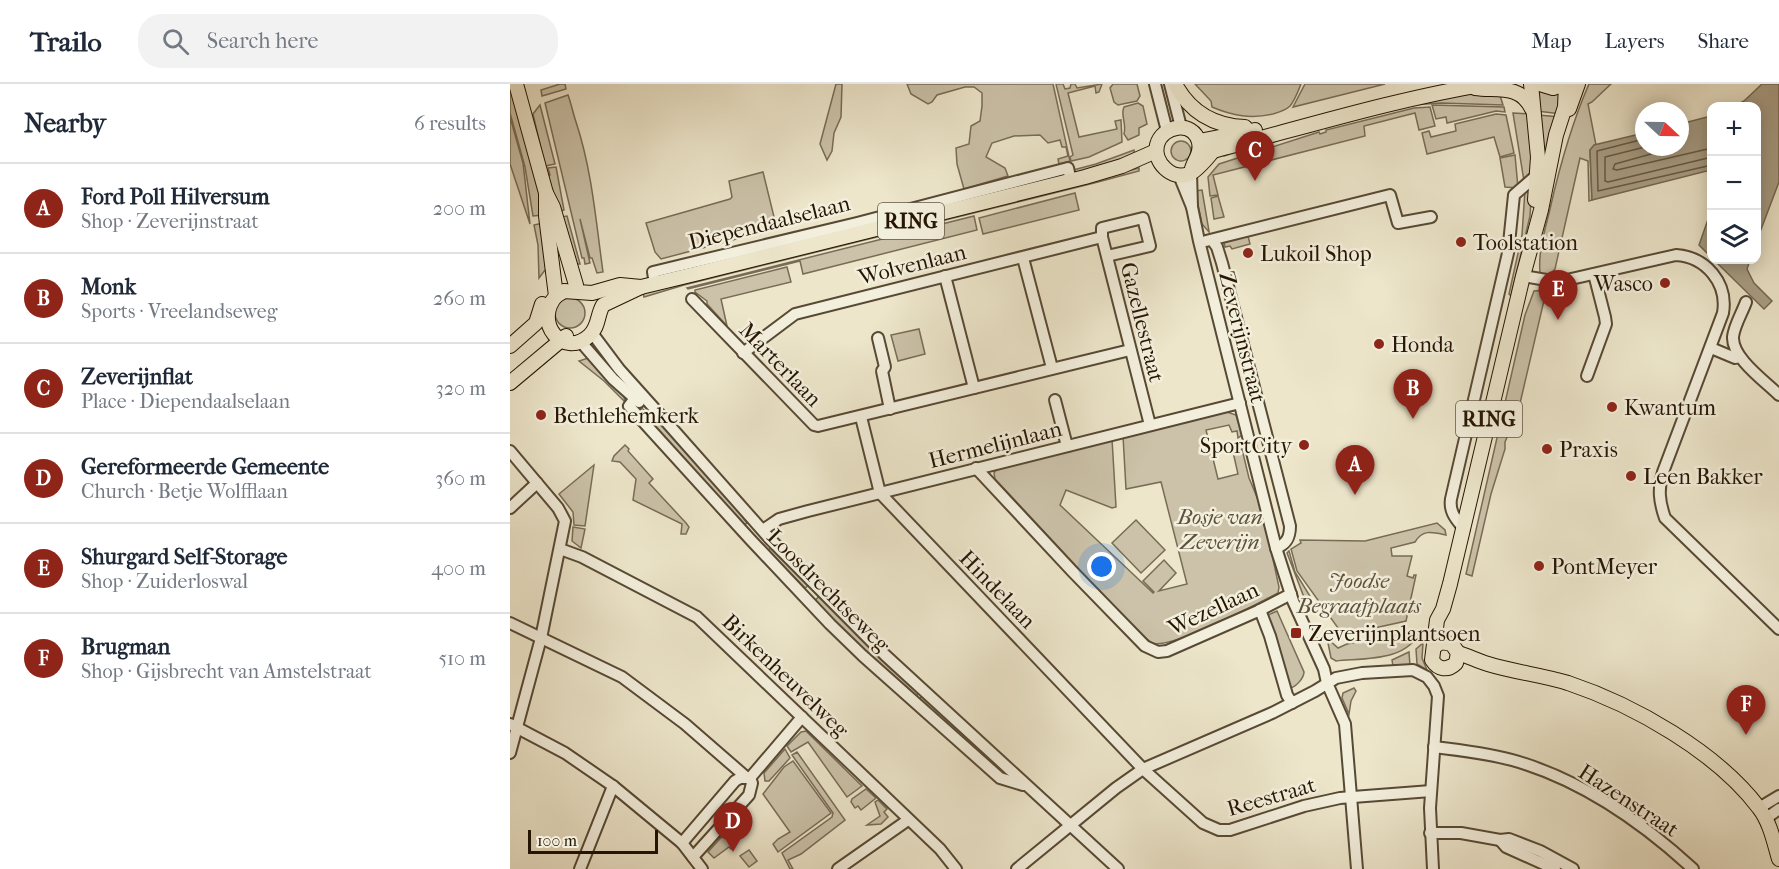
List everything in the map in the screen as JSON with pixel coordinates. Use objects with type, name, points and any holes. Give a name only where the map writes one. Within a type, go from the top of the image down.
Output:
[{"type":"main road","points":[[516,84],[546,194],[553,207],[582,289],[593,304],[593,314],[587,333],[571,342],[560,339],[550,329],[548,320],[549,306],[555,292],[546,216],[546,194]]},
{"type":"main road","points":[[1175,84],[1192,107],[1204,117],[1231,127],[1260,128]]},
{"type":"main road","points":[[1197,160],[1194,133],[1181,127],[1167,131],[1160,139],[1161,159],[1170,172],[1197,160],[1247,133],[1260,128],[1442,84]]},
{"type":"main road","points":[[1197,160],[1265,136],[1440,91],[1486,84]]},
{"type":"main road","name":"RING","points":[[1531,84],[1538,148],[1534,229]]},
{"type":"main road","name":"RING","points":[[1434,647],[1437,620],[1443,609],[1464,529],[1565,107],[1566,84],[1552,88],[1540,84]]},
{"type":"main road","points":[[1554,148],[1578,84]]},
{"type":"main road","points":[[1470,88],[1516,92],[1528,101],[1533,113]]},
{"type":"main road","name":"Diependaalselaan","points":[[587,333],[606,303],[641,287],[1071,181],[1122,166],[1161,159]]},
{"type":"main road","name":"RING","points":[[555,292],[567,284],[582,289]]},
{"type":"main road","name":"Diependaalselaan","points":[[582,289],[620,285],[641,287]]},
{"type":"main road","points":[[510,346],[536,323],[543,301],[555,292]]},
{"type":"main road","points":[[510,383],[560,339]]},
{"type":"main road","name":"RING","points":[[1443,609],[1445,633],[1454,653]]},
{"type":"main road","points":[[1454,653],[1447,669],[1438,667],[1432,660],[1432,651],[1441,642],[1454,653],[1570,684],[1621,706],[1692,745],[1727,774],[1762,814],[1779,859]]},
{"type":"street","points":[[1155,84],[1167,131]]},
{"type":"street","points":[[1170,84],[1181,127]]},
{"type":"street","name":"Zeverijnstraat","points":[[1197,160],[1192,207],[1276,548],[1291,594],[1324,669],[1326,683],[1345,724],[1357,869]]},
{"type":"street","points":[[1464,529],[1452,514],[1451,498],[1508,253],[1514,195],[1537,176]]},
{"type":"street","points":[[1199,241],[1212,240],[1390,195],[1398,223],[1431,218]]},
{"type":"street","name":"Wolvenlaan","points":[[743,352],[795,314],[1023,258],[1143,218],[1150,246],[1107,256]]},
{"type":"street","name":"Gazellestraat","points":[[1102,233],[1150,425]]},
{"type":"street","name":"Zeverijnstraat","points":[[1212,240],[1217,246],[1222,263],[1290,526],[1290,534],[1286,542],[1276,548]]},
{"type":"street","points":[[1523,276],[1558,282],[1667,256],[1684,255],[1701,263],[1716,276],[1723,290],[1725,302],[1723,313],[1663,471],[1659,501],[1665,518],[1779,628]]},
{"type":"street","points":[[1023,258],[1052,368]]},
{"type":"street","points":[[1587,376],[1606,324],[1594,274]]},
{"type":"street","points":[[945,276],[974,388]]},
{"type":"street","name":"Marterlaan","points":[[692,299],[814,425],[826,425],[861,417],[1130,350]]},
{"type":"street","points":[[1746,302],[1734,334],[1736,350],[1740,357],[1779,395]]},
{"type":"street","name":"Loosdrechtseweg","points":[[587,333],[613,379],[634,399],[749,538],[851,645],[1000,778],[1026,785]]},
{"type":"street","points":[[878,338],[885,367],[882,371],[890,410]]},
{"type":"street","points":[[1711,348],[1735,358],[1740,357]]},
{"type":"street","name":"Loosdrechtseweg","points":[[634,399],[654,408],[763,530],[885,655],[1118,869]]},
{"type":"street","points":[[1055,400],[1067,446]]},
{"type":"street","name":"Hermelijnlaan","points":[[763,530],[779,519],[1240,403]]},
{"type":"street","name":"Hindelaan","points":[[861,417],[880,493],[1143,769]]},
{"type":"street","points":[[510,451],[563,514],[565,521],[541,638],[514,726],[510,753]]},
{"type":"street","name":"Wezellaan","points":[[976,468],[1073,572],[1145,646],[1152,650],[1167,651],[1291,594]]},
{"type":"street","points":[[510,508],[537,483]]},
{"type":"street","name":"Birkenheuvelweg","points":[[560,549],[582,557],[697,617],[940,849],[956,869]]},
{"type":"street","points":[[1260,610],[1292,703]]},
{"type":"street","points":[[510,623],[622,677],[685,724],[752,783],[749,795],[693,857]]},
{"type":"street","points":[[1017,869],[1116,788],[1143,769],[1292,703],[1316,691],[1326,683],[1349,674],[1401,670],[1413,670],[1422,674],[1434,686],[1438,696],[1431,791],[1432,869]]},
{"type":"street","points":[[682,843],[735,781],[748,778],[802,717]]},
{"type":"street","points":[[514,726],[565,753],[613,786],[682,843],[702,869]]},
{"type":"street","name":"Hazenstraat","points":[[1434,747],[1507,758],[1563,780],[1604,801],[1631,819],[1693,869]]},
{"type":"street","name":"Reestraat","points":[[1143,769],[1203,823],[1219,830],[1239,827],[1304,806],[1351,797],[1431,791]]},
{"type":"street","points":[[581,868],[613,786]]},
{"type":"street","points":[[1762,814],[1779,796]]},
{"type":"street","points":[[1762,814],[1779,809]]},
{"type":"street","points":[[838,869],[908,820]]},
{"type":"street","points":[[1430,833],[1474,834],[1500,840],[1509,839],[1529,846],[1574,869]]},
{"type":"street","points":[[1500,840],[1506,847],[1555,869]]},
{"type":"green space","points":[[510,84],[533,158],[543,215],[533,216],[525,167],[510,113]]},
{"type":"green space","points":[[565,84],[566,89],[542,96],[541,90]]},
{"type":"green space","points":[[836,84],[842,84],[841,117],[834,133],[832,151],[827,160],[820,144]]},
{"type":"green space","points":[[907,84],[1053,84],[1070,161],[1059,164],[1058,159],[1068,156],[1066,147],[1062,147],[1060,140],[1048,143],[1040,135],[1014,136],[992,143],[986,157],[1005,168],[1008,176],[964,189],[957,164],[956,148],[969,144],[971,126],[980,121],[982,93],[974,87],[965,87],[937,95],[928,104],[911,94]]},
{"type":"green space","points":[[1056,84],[1063,84],[1065,89],[1070,88],[1071,84],[1075,84],[1077,88],[1102,84],[1099,92],[1096,93],[1095,86],[1068,93],[1079,137],[1117,129],[1115,121],[1121,120],[1122,142],[1089,157],[1071,161],[1070,157],[1073,155]]},
{"type":"green space","points":[[1113,84],[1137,84],[1140,96],[1137,101],[1118,105],[1114,102],[1110,88]]},
{"type":"green space","points":[[1195,84],[1301,84],[1287,109],[1265,116],[1250,116],[1227,113],[1212,107],[1211,101]]},
{"type":"green space","points":[[1305,84],[1385,84],[1293,107]]},
{"type":"green space","points":[[1589,84],[1611,84],[1588,104],[1596,145],[1590,150],[1592,200],[1589,201],[1588,161],[1580,158],[1555,269],[1548,277],[1540,273],[1542,241],[1566,145]]},
{"type":"green space","points":[[1534,86],[1562,90],[1561,114],[1537,111]]},
{"type":"green space","points":[[1473,92],[1499,92],[1503,105],[1441,103],[1411,105],[1316,128],[1224,156],[1224,154],[1281,137],[1301,128],[1419,99]]},
{"type":"green space","points":[[568,95],[590,177],[603,272],[597,273],[592,258],[590,258],[580,219],[590,263],[585,264],[582,258],[545,103]]},
{"type":"green space","points":[[1138,103],[1143,106],[1147,124],[1139,128],[1139,135],[1128,140],[1124,134],[1123,110],[1124,107]]},
{"type":"green space","points":[[540,105],[555,164],[545,166],[533,114]]},
{"type":"green space","points":[[1432,105],[1504,107],[1505,112],[1496,111],[1447,123],[1446,117],[1436,119]]},
{"type":"green space","points":[[1430,107],[1435,126],[1419,130],[1415,113],[1364,126],[1365,136],[1213,175],[1218,195],[1210,196],[1208,177],[1219,164],[1319,132],[1320,134],[1326,130],[1414,108]]},
{"type":"green space","points":[[1513,113],[1529,114],[1534,170],[1524,181]]},
{"type":"green space","points":[[1496,114],[1506,115],[1514,153],[1500,157],[1494,137],[1427,154],[1422,133],[1429,131],[1431,137],[1456,131],[1455,124]]},
{"type":"green space","points":[[1538,115],[1560,117],[1545,167]]},
{"type":"green space","points":[[510,117],[523,163],[530,224],[510,164]]},
{"type":"green space","points":[[1177,141],[1185,141],[1191,147],[1191,155],[1185,161],[1177,161],[1171,155],[1171,147]]},
{"type":"green space","points":[[1134,150],[1135,157],[1074,174],[1073,170]]},
{"type":"green space","points":[[1515,155],[1518,188],[1505,187],[1500,158]]},
{"type":"green space","points":[[556,167],[564,210],[558,212],[548,176],[550,175],[548,168]]},
{"type":"green space","points":[[1139,168],[1139,171],[1098,182],[684,285],[644,297],[643,293]]},
{"type":"green space","points":[[763,172],[775,221],[774,229],[661,259],[655,252],[646,223],[730,199],[732,197],[729,181]]},
{"type":"green space","points":[[1532,183],[1530,216],[1511,296],[1509,294],[1522,235],[1525,190]]},
{"type":"green space","points":[[1202,190],[1209,232],[1202,224],[1195,191]]},
{"type":"green space","points":[[1075,193],[1079,210],[983,234],[979,218]]},
{"type":"green space","points":[[1218,196],[1224,217],[1214,219],[1211,198]]},
{"type":"green space","points":[[567,216],[580,264],[572,264],[561,217]]},
{"type":"green space","points":[[974,216],[977,230],[803,274],[800,261],[687,288]]},
{"type":"green space","points":[[543,223],[550,268],[545,270],[539,278],[538,245],[534,225]]},
{"type":"green space","points":[[1248,236],[1250,244],[1232,249],[1230,246],[1225,247],[1224,242]]},
{"type":"green space","points":[[787,267],[791,282],[721,299],[727,326],[707,304],[707,301],[695,292],[695,290]]},
{"type":"green space","points":[[1565,289],[1562,297],[1555,294],[1545,296],[1518,412],[1505,442],[1472,576],[1466,574],[1525,315],[1534,291]]},
{"type":"green space","points":[[570,298],[581,302],[585,313],[581,324],[570,328],[559,324],[555,313],[559,302]]},
{"type":"green space","points":[[919,329],[925,354],[898,361],[891,335]]},
{"type":"green space","points":[[591,357],[623,392],[625,402],[579,361]]},
{"type":"green space","points":[[637,404],[666,429],[727,495],[747,523],[744,525],[635,406]]},
{"type":"green space","name":"Bosje van Zeverijn","points":[[1227,412],[1236,415],[1242,435],[1238,438],[1237,431],[1232,432],[1229,425],[1206,430],[1218,479],[1238,474],[1233,452],[1242,449],[1249,478],[1262,509],[1279,587],[1278,593],[1195,633],[1177,640],[1152,643],[1134,628],[995,479],[994,473],[996,470],[1112,439],[1116,507],[1112,508],[1066,490],[1060,505],[1153,593],[1143,581],[1164,560],[1176,573],[1159,591],[1187,584],[1161,482],[1126,489],[1123,436]]},
{"type":"green space","points":[[625,445],[653,479],[649,483],[689,527],[686,534],[681,534],[682,524],[633,500],[636,479],[620,462],[612,461]]},
{"type":"green space","points":[[594,465],[585,526],[574,525],[573,512],[559,494]]},
{"type":"green space","points":[[1136,520],[1165,550],[1141,573],[1112,543]]},
{"type":"green space","name":"Joodse Begraafplaats","points":[[1437,523],[1445,530],[1446,535],[1425,533],[1415,542],[1391,548],[1392,556],[1412,556],[1407,576],[1413,578],[1416,575],[1406,621],[1343,635],[1297,571],[1291,549],[1301,543],[1300,540],[1365,541]]},
{"type":"green space","points":[[573,527],[585,529],[581,548],[572,541]]},
{"type":"green space","points":[[771,548],[809,585],[805,588],[768,550]]},
{"type":"green space","points":[[1289,551],[1295,572],[1313,601],[1307,605],[1287,553]]},
{"type":"green space","points":[[819,596],[919,693],[914,698],[814,602]]},
{"type":"green space","points":[[1277,611],[1304,672],[1299,682],[1290,688],[1266,616]]},
{"type":"green space","points":[[1421,630],[1415,640],[1396,653],[1360,659],[1336,661],[1331,658],[1327,638],[1338,648],[1347,644]]},
{"type":"green space","points":[[1423,643],[1422,658],[1427,670],[1417,664],[1416,649]]},
{"type":"green space","points":[[1409,652],[1410,666],[1393,666],[1392,660]]},
{"type":"green space","points":[[1354,688],[1356,691],[1351,701],[1349,714],[1342,698],[1343,693]]},
{"type":"green space","points":[[922,696],[1002,769],[1000,773],[916,702]]},
{"type":"green space","points":[[806,731],[862,786],[847,797],[808,742],[791,752],[787,746],[801,732]]},
{"type":"green space","points":[[785,749],[790,758],[769,781],[765,781],[764,773]]},
{"type":"green space","points":[[797,752],[845,820],[801,854],[788,860],[793,869],[790,869],[782,853],[832,817],[833,813],[792,755]]},
{"type":"green space","points":[[793,761],[831,813],[778,852],[773,844],[790,832],[763,794],[784,767]]},
{"type":"green space","points":[[866,789],[876,798],[861,810],[858,806],[855,808],[851,802],[852,799]]},
{"type":"green space","points":[[878,800],[887,809],[884,812],[888,817],[881,824],[867,825],[880,816],[875,802]]},
{"type":"green space","points":[[726,832],[734,846],[714,858],[708,852]]},
{"type":"green space","points":[[749,850],[757,861],[749,867],[740,856]]},
{"type":"water","points":[[1762,84],[1779,84],[1779,182],[1761,229],[1761,102],[1742,102]]},
{"type":"water","points":[[1707,117],[1707,171],[1592,200],[1590,150],[1594,145],[1635,135],[1635,156],[1689,156],[1689,122]]},
{"type":"water","points":[[1707,222],[1707,253],[1699,245]]},
{"type":"water","points":[[1718,264],[1749,264],[1747,269],[1754,283],[1772,301],[1764,309]]},
{"type":"place","name":"Zeverijnflat","points":[[1255,181]]},
{"type":"place","name":"Toolstation","points":[[1461,242]]},
{"type":"place","name":"Lukoil Shop","points":[[1248,253]]},
{"type":"place","name":"Wasco","points":[[1665,283]]},
{"type":"place","name":"Shurgard Self-Storage","points":[[1558,320]]},
{"type":"place","name":"Honda","points":[[1379,344]]},
{"type":"place","name":"Kwantum","points":[[1612,407]]},
{"type":"place","name":"Bethlehemkerk","points":[[541,415]]},
{"type":"place","name":"Monk","points":[[1413,419]]},
{"type":"place","name":"SportCity","points":[[1304,445]]},
{"type":"place","name":"Praxis","points":[[1547,449]]},
{"type":"place","name":"Leen Bakker","points":[[1631,476]]},
{"type":"place","name":"Ford Poll Hilversum","points":[[1355,495]]},
{"type":"place","name":"PontMeyer","points":[[1539,566]]},
{"type":"place","name":"Zeverijnplantsoen","points":[[1296,633]]},
{"type":"place","name":"Brugman","points":[[1746,735]]},
{"type":"place","name":"Gereformeerde Gemeente","points":[[733,852]]}]
